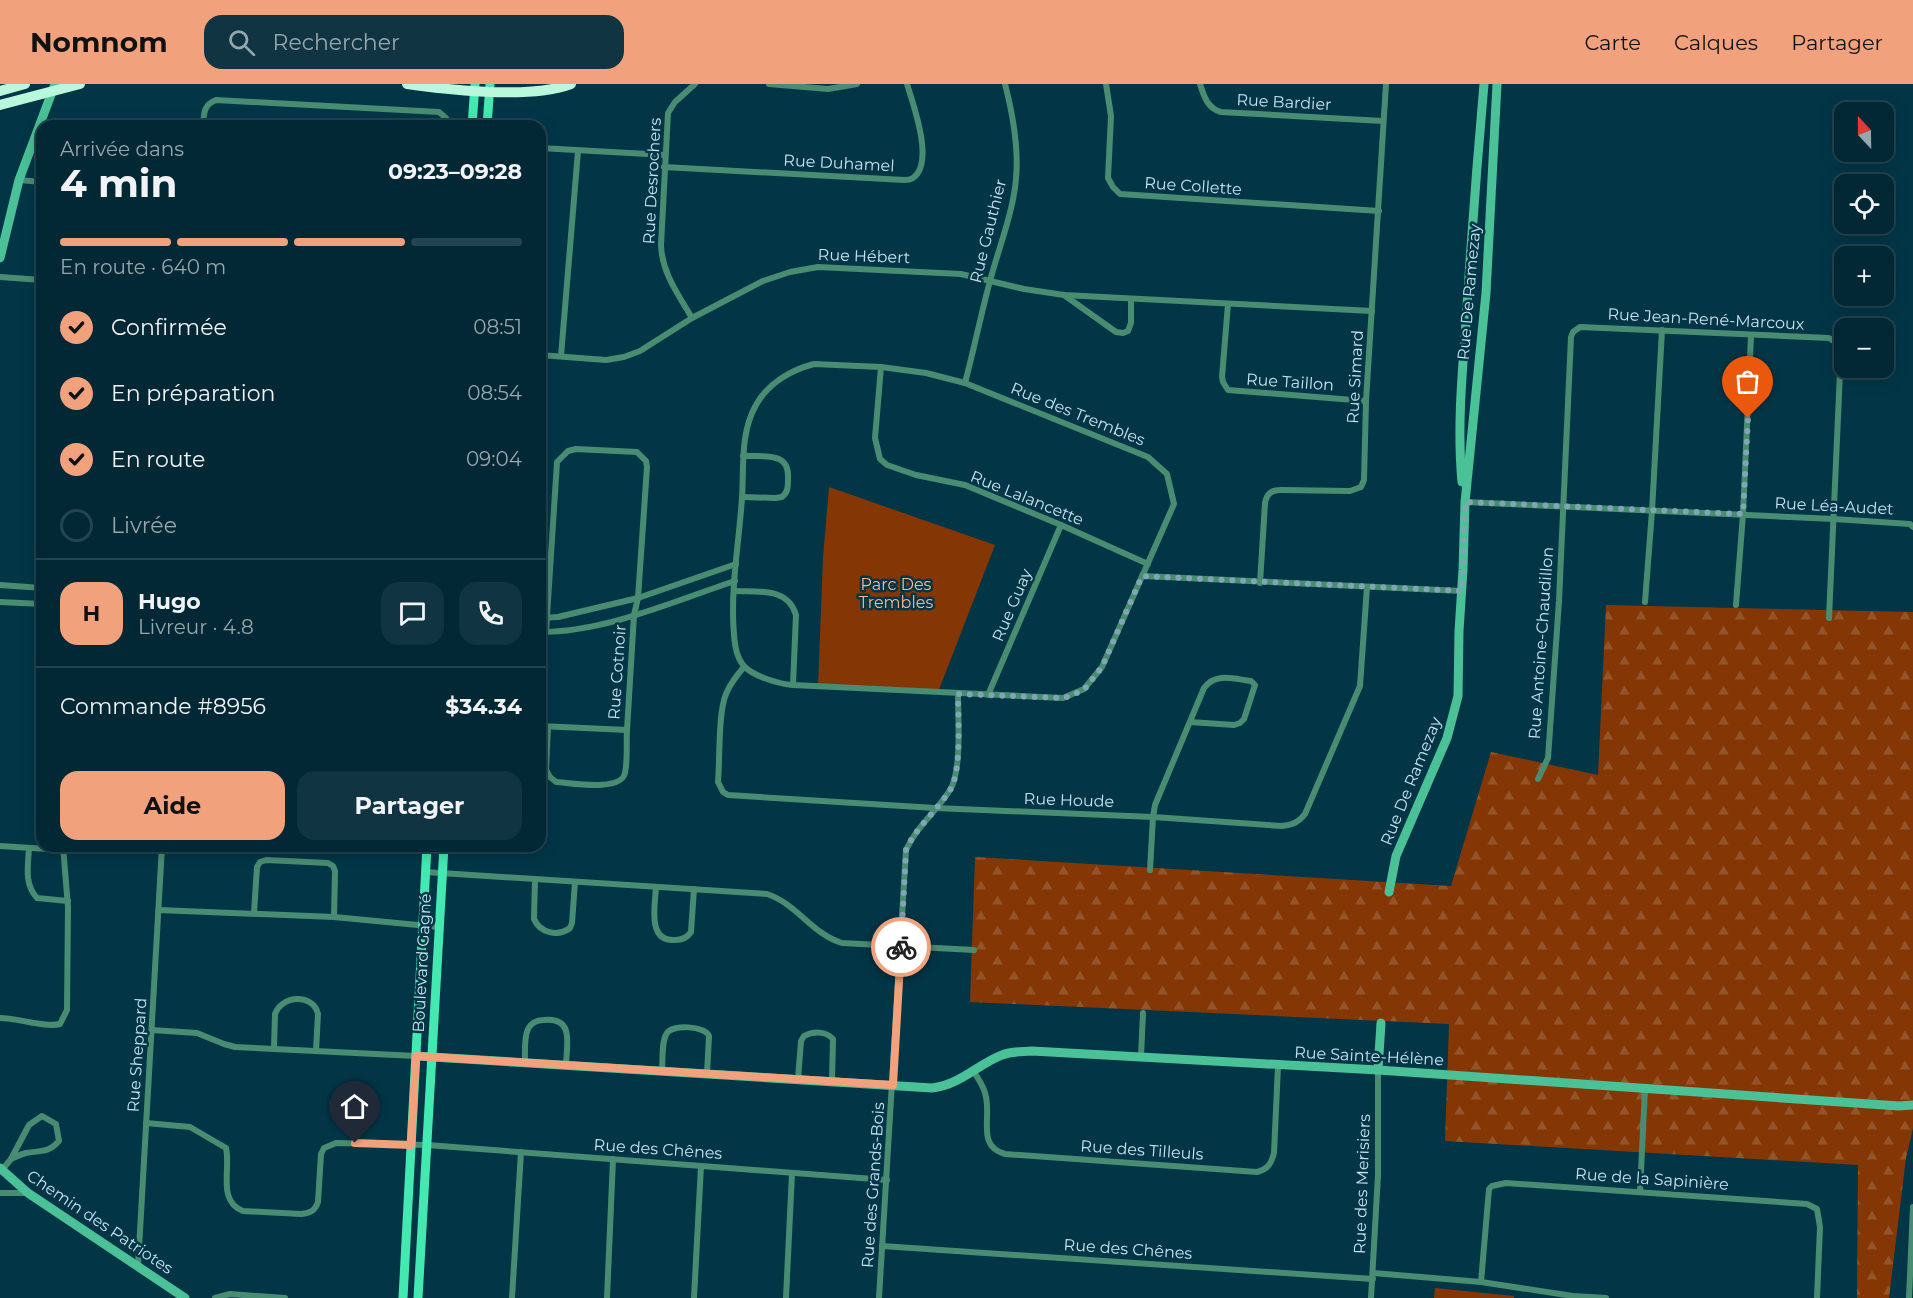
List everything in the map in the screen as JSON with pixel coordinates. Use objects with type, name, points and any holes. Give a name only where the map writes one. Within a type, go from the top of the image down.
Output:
[{"type":"highway","points":[[0,91],[25,84]]},
{"type":"highway","points":[[0,105],[80,84]]},
{"type":"highway","points":[[406,84],[538,91],[571,84]]},
{"type":"main road","points":[[472,120],[475,87]]},
{"type":"main road","points":[[487,120],[489,87]]},
{"type":"main road","name":"Boulevard Gagné","points":[[403,1298],[427,852]]},
{"type":"main road","name":"Boulevard Gagné","points":[[418,1298],[444,852]]},
{"type":"street","points":[[42,120],[55,84]]},
{"type":"street","name":"Rue Desrochers","points":[[692,318],[666,273],[662,259],[668,113],[675,102],[695,84]]},
{"type":"street","points":[[769,84],[828,89],[857,84]]},
{"type":"street","name":"Rue Duhamel","points":[[664,167],[904,180],[913,178],[920,168],[922,149],[920,126],[907,84]]},
{"type":"street","name":"Rue Gauthier","points":[[965,383],[990,280],[1011,209],[1016,179],[1017,159],[1013,114],[1006,84]]},
{"type":"street","name":"Rue Collette","points":[[1106,84],[1111,116],[1108,178],[1120,194],[1379,211]]},
{"type":"street","name":"Rue Bardier","points":[[1200,84],[1204,98],[1209,105],[1221,112],[1383,121]]},
{"type":"street","name":"Rue Simard","points":[[1260,583],[1265,502],[1269,492],[1281,490],[1350,492],[1361,487],[1364,480],[1366,401],[1386,84]]},
{"type":"street","name":"Rue De Ramezay","points":[[1465,502],[1460,464],[1462,382],[1475,181],[1484,84]]},
{"type":"street","name":"Rue De Ramezay","points":[[1389,892],[1396,856],[1447,738],[1458,696],[1465,502],[1493,181],[1497,84]]},
{"type":"street","points":[[203,120],[204,112],[209,102],[216,100],[439,112],[447,120]]},
{"type":"street","points":[[0,258],[19,180],[36,135]]},
{"type":"street","points":[[546,148],[665,155]]},
{"type":"street","points":[[561,356],[578,151]]},
{"type":"street","points":[[19,180],[36,181]]},
{"type":"street","points":[[1475,181],[1493,181]]},
{"type":"street","name":"Rue Hébert","points":[[546,355],[606,360],[624,357],[640,351],[692,318],[763,280],[818,267],[961,274],[1024,289],[1064,295],[1372,311]]},
{"type":"street","points":[[0,278],[36,280]]},
{"type":"street","name":"Rue Hébert","points":[[1064,295],[1116,332],[1123,333],[1128,331],[1131,323],[1131,299]]},
{"type":"street","name":"Rue Taillon","points":[[1228,304],[1222,377],[1228,390],[1366,401]]},
{"type":"street","points":[[1466,308],[1483,309]]},
{"type":"street","name":"Rue Jean-René-Marcoux","points":[[1563,507],[1571,337],[1573,332],[1580,327],[1829,338],[1837,343],[1841,351],[1829,618]]},
{"type":"street","points":[[1646,602],[1662,330]]},
{"type":"street","points":[[1736,605],[1743,514],[1751,336]]},
{"type":"street","name":"Rue des Trembles","points":[[814,364],[881,367],[926,373],[965,383],[1148,457],[1167,474],[1174,504],[1102,667],[1084,690],[1064,698],[793,686],[768,680],[744,667],[737,654],[734,634],[735,581],[743,456],[748,424],[756,404],[767,389],[783,377],[814,364]]},
{"type":"street","name":"Rue Lalancette","points":[[881,367],[875,438],[880,459],[886,465],[916,475],[965,485],[1148,564]]},
{"type":"street","name":"Rue Cotnoir","points":[[546,585],[557,462],[568,451],[576,449],[637,452],[646,461],[647,467],[638,598],[634,615],[625,774],[620,782],[610,785],[556,782],[546,770],[548,727],[627,730]]},
{"type":"street","points":[[742,497],[782,497],[788,489],[789,470],[784,461],[778,458],[743,456]]},
{"type":"street","name":"Rue Léa-Audet","points":[[1465,502],[1834,519],[1910,524],[1913,527]]},
{"type":"street","name":"Rue Antoine-Chaudillon","points":[[1538,779],[1548,758],[1563,507]]},
{"type":"street","name":"Rue Guay","points":[[988,695],[1061,525]]},
{"type":"street","points":[[546,618],[638,598],[736,564]]},
{"type":"street","points":[[1142,576],[1462,591]]},
{"type":"street","points":[[546,632],[588,627],[634,615],[735,581]]},
{"type":"street","points":[[0,585],[36,588]]},
{"type":"street","name":"Rue Houde","points":[[744,667],[733,681],[722,707],[718,782],[723,792],[728,795],[935,808],[1293,825],[1305,814],[1360,686],[1366,587]]},
{"type":"street","points":[[735,591],[779,594],[791,605],[796,615],[793,686]]},
{"type":"street","points":[[0,602],[36,604]]},
{"type":"street","points":[[1150,870],[1155,805],[1204,688],[1214,678],[1220,677],[1251,681],[1255,685],[1244,719],[1240,723],[1234,725],[1190,722]]},
{"type":"street","name":"Rue des Grands-Bois","points":[[879,1298],[906,850],[913,836],[951,790],[955,779],[958,694]]},
{"type":"street","points":[[0,846],[36,848]]},
{"type":"street","points":[[28,848],[28,879],[32,893],[37,898],[68,901]]},
{"type":"street","points":[[0,1018],[52,1026],[60,1024],[67,1010],[68,901],[63,852]]},
{"type":"street","name":"Rue Sheppard","points":[[138,1266],[162,852]]},
{"type":"street","points":[[254,913],[257,867],[260,862],[266,860],[328,863],[335,871],[334,917]]},
{"type":"street","points":[[425,872],[766,894],[785,902],[831,940],[842,943],[974,951]]},
{"type":"street","points":[[535,879],[534,919],[544,931],[560,932],[570,928],[573,922],[575,882]]},
{"type":"street","points":[[656,887],[655,925],[657,932],[672,941],[687,938],[691,932],[694,889]]},
{"type":"street","points":[[159,910],[334,917],[439,927]]},
{"type":"street","points":[[274,1048],[277,1009],[289,1000],[302,999],[312,1003],[318,1014],[316,1051]]},
{"type":"street","points":[[1141,1056],[1143,1013]]},
{"type":"street","points":[[525,1062],[527,1032],[530,1026],[537,1021],[546,1019],[563,1023],[566,1030],[566,1064]]},
{"type":"street","points":[[1378,1070],[1380,1023]]},
{"type":"street","points":[[662,1071],[665,1037],[668,1031],[672,1028],[694,1028],[704,1030],[709,1036],[707,1074]]},
{"type":"street","name":"Rue Sainte-Hélène","points":[[152,1030],[197,1033],[230,1046],[893,1085],[940,1087],[974,1072],[1004,1054],[1032,1051],[1378,1070],[1899,1106],[1913,1105]]},
{"type":"street","points":[[798,1079],[801,1041],[804,1036],[814,1032],[825,1033],[833,1039],[832,1081]]},
{"type":"street","name":"Rue des Tilleuls","points":[[974,1072],[986,1097],[988,1143],[994,1151],[1005,1154],[1257,1172],[1266,1169],[1272,1161],[1274,1152],[1278,1065]]},
{"type":"street","name":"Rue des Merisiers","points":[[1371,1298],[1378,1175],[1378,1070]]},
{"type":"street","points":[[1640,1192],[1645,1089]]},
{"type":"street","points":[[1,1169],[11,1159],[29,1125],[42,1116],[56,1124],[59,1141],[55,1146],[45,1152],[27,1153],[11,1159]]},
{"type":"street","name":"Rue des Chênes","points":[[146,1123],[190,1127],[226,1148],[228,1197],[236,1208],[243,1211],[301,1214],[315,1209],[318,1202],[321,1154],[329,1144],[336,1143],[427,1145],[887,1180]]},
{"type":"street","points":[[512,1298],[521,1152]]},
{"type":"street","points":[[607,1298],[613,1159]]},
{"type":"street","points":[[694,1298],[701,1166]]},
{"type":"street","name":"Chemin des Patriotes","points":[[1,1169],[28,1193],[185,1298]]},
{"type":"street","points":[[786,1298],[792,1173]]},
{"type":"street","name":"Rue de la Sapinière","points":[[1481,1282],[1489,1188],[1506,1184],[1813,1206],[1817,1209],[1820,1227],[1817,1298]]},
{"type":"street","points":[[0,1193],[28,1193]]},
{"type":"street","points":[[1909,1298],[1913,1207]]},
{"type":"street","name":"Rue des Chênes","points":[[882,1246],[1481,1282],[1573,1297],[1606,1298]]},
{"type":"street","points":[[215,1298],[230,1294],[285,1298]]},
{"type":"green space","name":"Parc Des Trembles","points":[[829,487],[995,545],[938,692],[818,687],[823,558]]},
{"type":"green space","points":[[1606,605],[1913,612],[1913,1128],[1906,1158],[1889,1298],[1857,1298],[1858,1165],[1445,1141],[1449,1024],[970,1002],[975,857],[1451,886],[1491,752],[1598,775]]},
{"type":"green space","points":[[1435,1288],[1514,1296],[1514,1298],[1434,1298]]},
{"type":"way so far","points":[[901,947],[906,850],[913,836],[951,790],[955,779],[958,694],[1064,698],[1084,690],[1102,667],[1142,576],[1462,591],[1465,502],[1743,514],[1748,418]]},
{"type":"route","points":[[355,1143],[411,1145],[416,1056],[893,1085],[901,947]]}]
